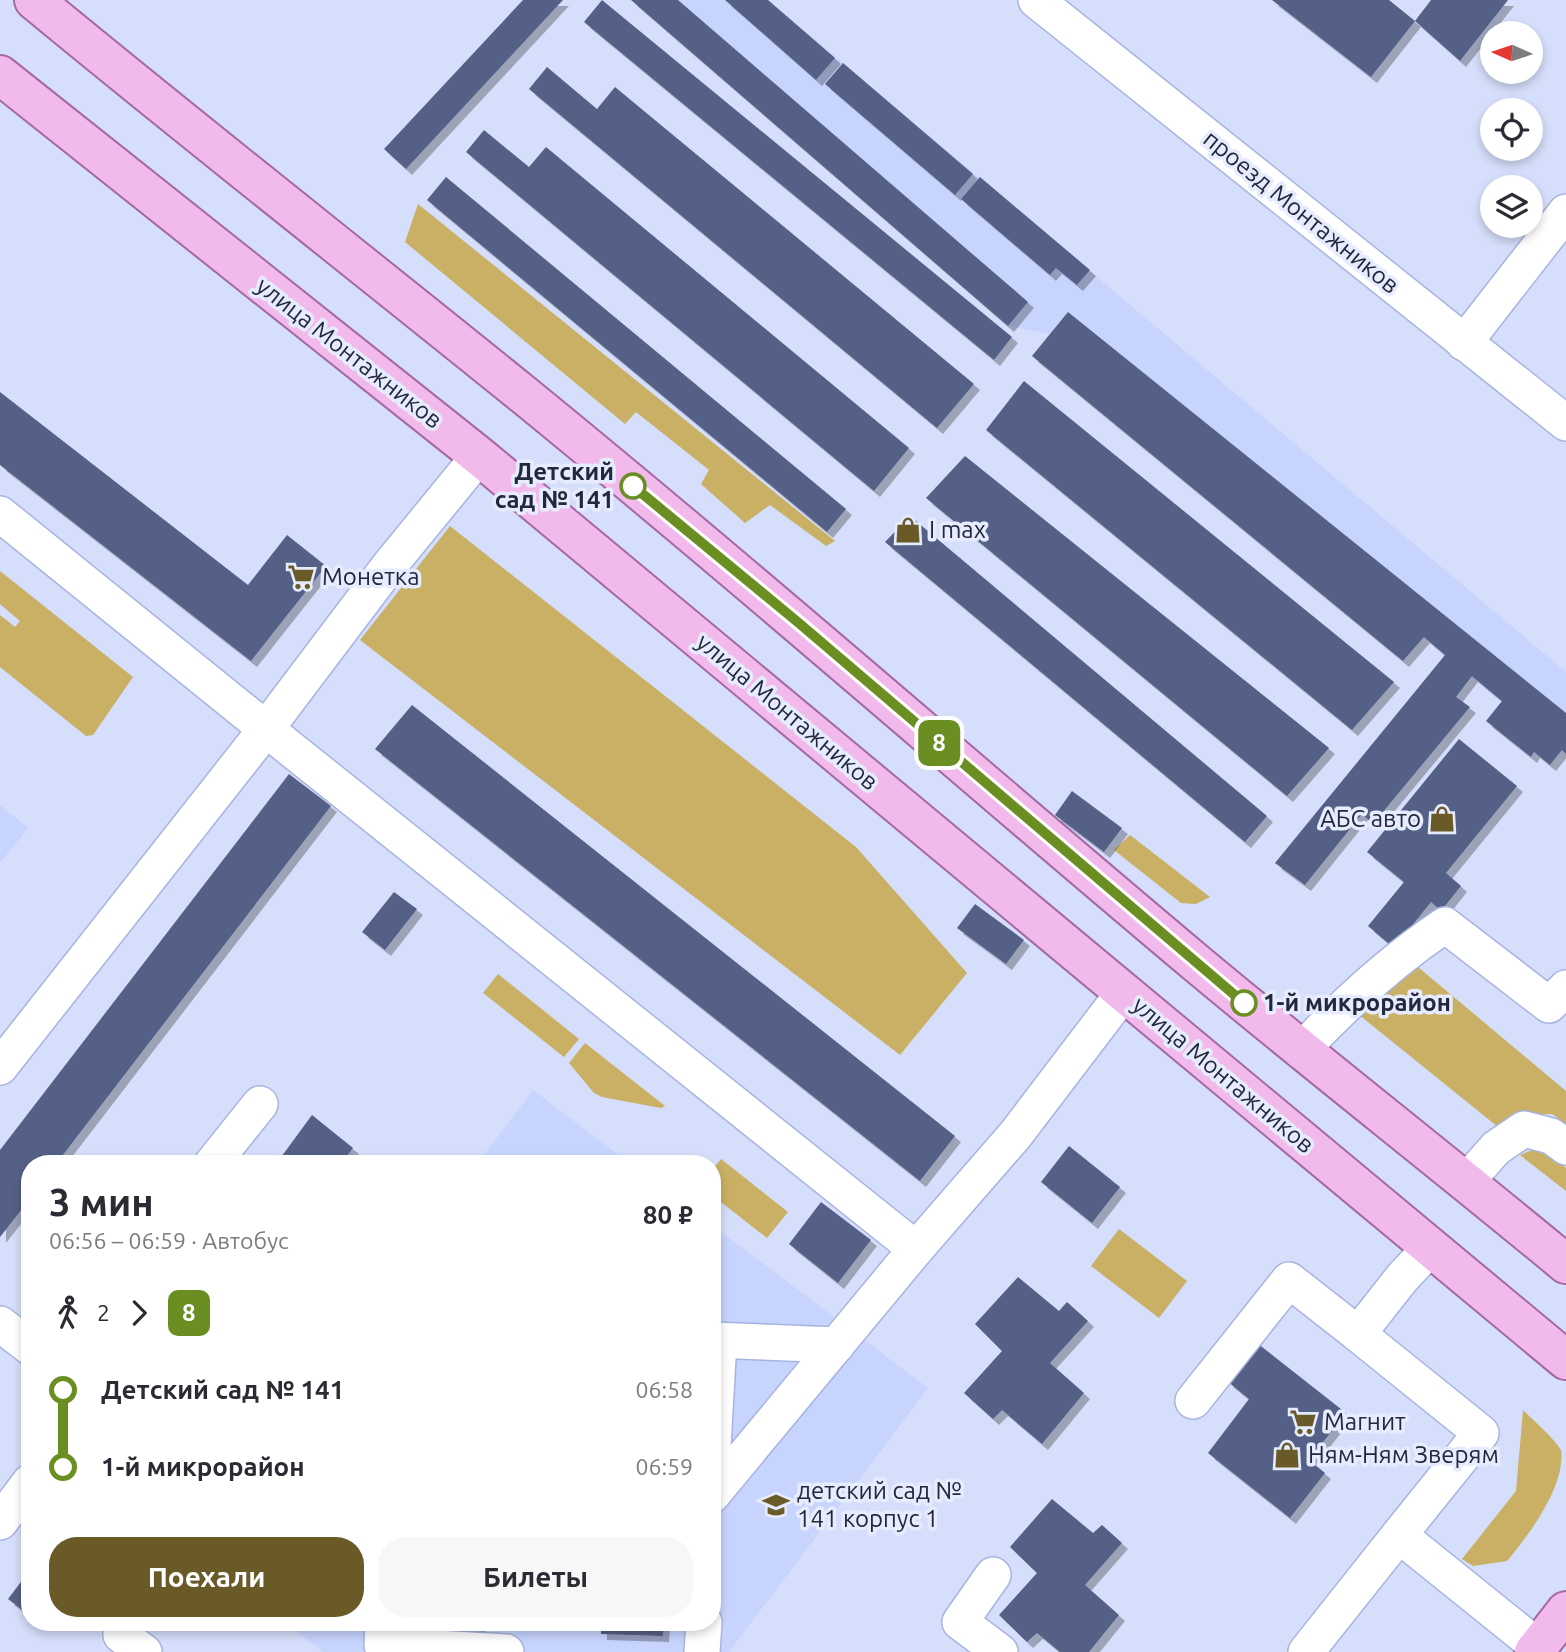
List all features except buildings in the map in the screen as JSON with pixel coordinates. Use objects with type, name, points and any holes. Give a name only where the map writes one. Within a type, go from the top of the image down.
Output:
[{"type":"main road","points":[[34,0],[567,431],[800,624],[1301,1051],[1566,1264]]},
{"type":"main road","name":"улица Монтажников","points":[[0,75],[479,456],[1566,1360]]},
{"type":"main road","points":[[1536,1649],[1566,1611]]},
{"type":"street","name":"проезд Монтажников","points":[[1036,0],[1566,423]]},
{"type":"street","points":[[1464,343],[1566,212]]},
{"type":"street","points":[[0,1067],[266,730],[389,566],[479,456]]},
{"type":"street","points":[[0,514],[916,1249]]},
{"type":"street","points":[[1301,1051],[1332,1017],[1406,952],[1445,925],[1549,1006],[1566,988]]},
{"type":"street","points":[[721,1484],[916,1249],[1016,1134],[1124,992]]},
{"type":"street","points":[[219,1155],[260,1104]]},
{"type":"street","points":[[1466,1182],[1496,1148],[1524,1129],[1551,1136],[1566,1147]]},
{"type":"street","points":[[1358,1334],[1402,1278],[1431,1247]]},
{"type":"street","points":[[1194,1401],[1289,1280],[1481,1433],[1306,1652]]},
{"type":"street","points":[[0,1324],[21,1340]]},
{"type":"street","points":[[721,1340],[838,1345]]},
{"type":"street","points":[[0,1522],[21,1494]]},
{"type":"street","points":[[1399,1535],[1536,1649]]},
{"type":"street","points":[[993,1575],[960,1622],[1000,1652]]},
{"type":"street","points":[[383,1631],[382,1646],[506,1652]]},
{"type":"street","points":[[702,1652],[703,1631]]},
{"type":"shaded area","points":[[631,0],[768,0],[1566,672],[1566,754],[1051,334],[1008,326]]},
{"type":"shaded area","points":[[418,204],[835,541],[826,546],[770,505],[745,523],[701,484],[709,470],[636,412],[625,424],[405,242]]},
{"type":"shaded area","points":[[450,526],[856,847],[967,973],[900,1055],[360,640]]},
{"type":"shaded area","points":[[0,571],[133,677],[93,735],[86,736],[0,667],[0,615],[15,627],[20,621],[0,604]]},
{"type":"shaded area","points":[[0,805],[28,828],[0,863]]},
{"type":"shaded area","points":[[1130,835],[1210,897],[1196,904],[1181,903],[1114,850]]},
{"type":"shaded area","points":[[1412,962],[1566,1091],[1566,1124],[1552,1114],[1522,1115],[1498,1127],[1358,1014]]},
{"type":"shaded area","points":[[498,974],[579,1039],[564,1057],[483,993]]},
{"type":"shaded area","points":[[585,1043],[665,1106],[661,1108],[602,1097],[594,1093],[569,1063]]},
{"type":"shaded area","points":[[533,1090],[619,1155],[484,1155]]},
{"type":"shaded area","points":[[1532,1150],[1546,1152],[1566,1168],[1566,1191],[1520,1155]]},
{"type":"shaded area","points":[[721,1159],[788,1212],[767,1238],[721,1202]]},
{"type":"shaded area","points":[[1119,1229],[1187,1281],[1159,1318],[1091,1266]]},
{"type":"shaded area","name":"детский сад № 141 корпус 1","points":[[721,1232],[928,1388],[729,1652],[323,1652],[296,1631],[721,1631]]},
{"type":"shaded area","points":[[1523,1410],[1561,1450],[1558,1479],[1544,1510],[1507,1561],[1473,1566],[1462,1559],[1516,1491]]},
{"type":"bus line","name":"8","points":[[633,486],[800,624],[1244,1003]]},
{"type":"place","name":"Детский сад № 141","points":[[633,486]]},
{"type":"place","name":"I max","points":[[908,530]]},
{"type":"place","name":"Монетка","points":[[301,577]]},
{"type":"place","name":"АБС авто","points":[[1442,819]]},
{"type":"place","name":"1-й микрорайон","points":[[1244,1003]]},
{"type":"place","name":"Магнит","points":[[1303,1422]]},
{"type":"place","name":"Ням-Ням Зверям","points":[[1287,1455]]},
{"type":"place","name":"детский сад № 141 корпус 1","points":[[776,1505]]}]
